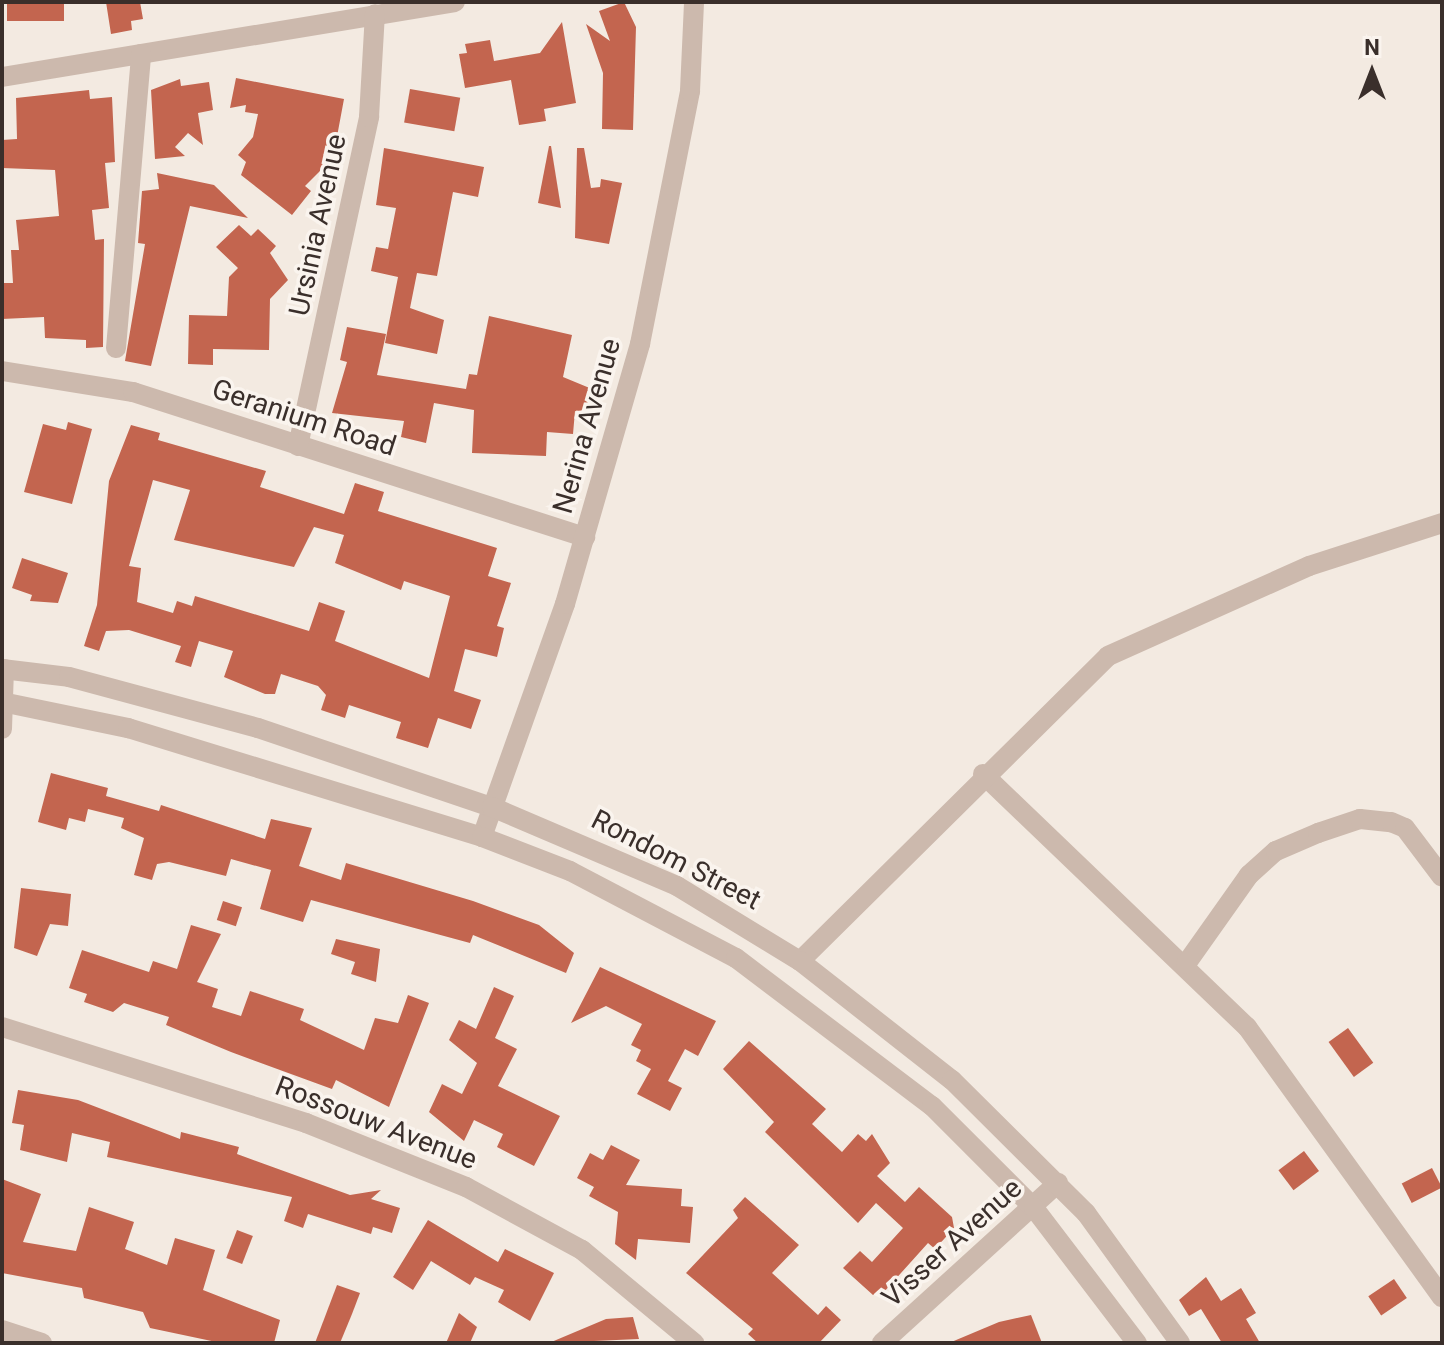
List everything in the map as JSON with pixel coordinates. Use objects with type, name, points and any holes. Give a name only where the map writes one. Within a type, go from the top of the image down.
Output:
[{"type":"street","points":[[2,77],[455,2]]},
{"type":"street","name":"Nerina Avenue","points":[[482,837],[585,537],[658,266],[690,91],[694,10]]},
{"type":"street","name":"Ursinia Avenue","points":[[298,446],[369,117],[375,14]]},
{"type":"street","points":[[116,348],[141,54]]},
{"type":"street","name":"Geranium Road","points":[[2,371],[133,392],[585,537]]},
{"type":"street","points":[[800,961],[983,774],[1134,639],[1309,566],[1442,523]]},
{"type":"street","points":[[2,729],[3,669]]},
{"type":"street","name":"Rondom Street","points":[[3,669],[182,707],[492,807],[677,886],[800,961],[952,1080],[1058,1183],[1180,1343]]},
{"type":"street","name":"Rondom Street","points":[[3,702],[128,728],[482,837],[648,910],[773,983],[932,1106],[1034,1208],[1137,1343]]},
{"type":"street","points":[[983,774],[1186,964],[1285,1072],[1442,1297]]},
{"type":"street","points":[[1186,964],[1249,875],[1276,851],[1318,833],[1360,819],[1391,822],[1442,877]]},
{"type":"street","name":"Rossouw Avenue","points":[[2,1027],[306,1123],[466,1187],[582,1250],[694,1343]]},
{"type":"street","name":"Visser Avenue","points":[[882,1343],[1058,1183]]},
{"type":"street","points":[[2,1330],[42,1343]]},
{"type":"building","points":[[7,2],[64,2],[64,21],[7,21]]},
{"type":"building","points":[[106,2],[140,2],[143,19],[131,21],[132,30],[111,34]]},
{"type":"building","points":[[624,2],[636,27],[633,130],[602,129],[603,73],[586,24],[610,41],[599,11]]},
{"type":"building","points":[[562,22],[576,103],[544,109],[546,121],[519,125],[511,80],[465,88],[459,54],[467,53],[465,44],[490,40],[494,61],[540,53]]},
{"type":"building","points":[[236,78],[344,99],[333,158],[305,186],[311,191],[292,215],[241,175],[246,162],[238,155],[253,137],[258,114],[245,112],[246,105],[230,108]]},
{"type":"building","points":[[180,79],[181,86],[209,82],[213,110],[198,113],[203,145],[188,133],[175,147],[185,156],[155,159],[151,90]]},
{"type":"building","points":[[410,89],[460,98],[454,131],[404,122]]},
{"type":"building","points":[[89,90],[90,99],[112,97],[115,162],[105,163],[109,208],[92,210],[95,240],[104,239],[103,347],[86,348],[86,340],[45,338],[44,317],[2,319],[2,283],[13,283],[11,250],[19,250],[16,220],[59,216],[55,170],[2,168],[2,140],[17,139],[16,98]]},
{"type":"building","points":[[551,146],[561,208],[538,203]]},
{"type":"building","points":[[384,148],[484,167],[478,197],[453,192],[437,276],[417,273],[410,308],[444,320],[437,354],[385,343],[398,277],[371,271],[376,247],[388,249],[396,208],[376,205]]},
{"type":"building","points":[[577,148],[584,148],[591,188],[600,187],[601,179],[622,183],[609,244],[575,238]]},
{"type":"building","points":[[157,173],[214,185],[248,218],[190,206],[151,366],[125,361],[145,244],[138,243],[142,191],[159,189]]},
{"type":"building","points":[[239,225],[251,236],[258,229],[276,246],[270,253],[288,280],[270,299],[269,350],[213,349],[213,365],[188,364],[189,315],[227,316],[229,277],[238,268],[216,247]]},
{"type":"building","points":[[489,316],[572,335],[563,377],[592,389],[587,413],[575,411],[573,434],[547,432],[546,456],[472,453],[474,410],[434,403],[426,443],[401,437],[404,421],[332,413],[347,362],[340,360],[347,327],[386,334],[377,375],[466,389],[469,374],[477,375]]},
{"type":"building","points":[[68,422],[92,429],[72,504],[24,492],[43,424],[66,430]]},
{"type":"building","points":[[131,425],[160,433],[158,440],[266,471],[260,487],[344,514],[355,483],[384,492],[378,511],[497,548],[488,576],[511,583],[497,626],[504,628],[497,657],[465,649],[454,691],[481,700],[471,729],[438,718],[428,748],[396,738],[401,722],[349,705],[345,718],[321,710],[326,695],[318,686],[281,674],[275,694],[265,694],[224,677],[233,651],[199,641],[191,667],[175,662],[181,646],[129,630],[106,631],[99,651],[84,646],[97,605],[109,481]],"holes":[[[153,480],[190,490],[174,540],[294,567],[314,527],[344,535],[335,563],[401,590],[404,581],[450,596],[429,678],[335,641],[345,611],[319,602],[309,631],[195,596],[192,606],[177,601],[173,613],[137,602],[141,568],[129,566]]]},
{"type":"building","points":[[22,558],[68,573],[58,603],[30,601],[32,595],[12,588]]},
{"type":"building","points":[[51,773],[108,788],[106,796],[159,811],[161,805],[265,839],[271,819],[312,828],[299,866],[341,880],[346,863],[473,901],[539,925],[574,953],[566,973],[473,935],[470,943],[311,900],[303,922],[260,909],[271,870],[231,859],[226,876],[169,862],[157,864],[152,880],[134,875],[144,838],[121,828],[124,818],[88,809],[85,822],[69,818],[66,830],[38,822]]},
{"type":"building","points":[[21,888],[71,894],[68,926],[50,924],[37,956],[14,948]]},
{"type":"building","points":[[223,901],[242,907],[236,926],[217,920]]},
{"type":"building","points":[[191,925],[221,934],[197,982],[218,989],[212,1007],[241,1016],[250,991],[304,1009],[300,1020],[364,1050],[375,1018],[398,1023],[408,995],[429,1003],[389,1107],[336,1080],[332,1089],[231,1052],[166,1025],[169,1017],[124,1003],[113,1012],[84,1002],[87,994],[69,988],[82,950],[149,972],[153,961],[177,969]]},
{"type":"building","points":[[336,939],[380,949],[376,982],[351,974],[355,962],[331,954]]},
{"type":"building","points":[[600,967],[716,1021],[698,1056],[685,1049],[668,1081],[682,1088],[670,1111],[637,1094],[651,1069],[636,1061],[641,1050],[631,1045],[642,1024],[606,1006],[571,1023]]},
{"type":"building","points":[[494,987],[514,996],[495,1038],[517,1049],[498,1086],[560,1116],[534,1166],[497,1147],[503,1134],[474,1120],[464,1141],[429,1112],[442,1084],[462,1094],[477,1063],[449,1040],[459,1020],[476,1029]]},
{"type":"building","points":[[1348,1028],[1373,1063],[1354,1077],[1329,1042]]},
{"type":"building","points":[[749,1041],[826,1109],[812,1124],[842,1152],[858,1134],[866,1141],[872,1134],[890,1163],[877,1176],[905,1202],[919,1187],[952,1217],[954,1228],[935,1249],[928,1243],[883,1293],[873,1295],[843,1268],[860,1251],[872,1262],[903,1228],[876,1203],[858,1223],[765,1132],[774,1122],[723,1069]]},
{"type":"building","points":[[18,1090],[78,1100],[180,1139],[181,1132],[239,1147],[237,1154],[350,1195],[381,1190],[371,1199],[400,1208],[392,1233],[373,1227],[371,1234],[308,1214],[303,1228],[284,1221],[292,1197],[107,1157],[110,1142],[72,1133],[67,1162],[20,1150],[24,1125],[12,1123]]},
{"type":"building","points":[[611,1145],[640,1160],[626,1185],[682,1189],[681,1206],[693,1207],[690,1243],[638,1239],[636,1260],[615,1244],[618,1212],[589,1196],[594,1187],[577,1178],[590,1153],[603,1160]]},
{"type":"building","points":[[1304,1151],[1319,1171],[1293,1190],[1278,1170]]},
{"type":"building","points":[[1432,1168],[1442,1188],[1412,1203],[1402,1183]]},
{"type":"building","points":[[2,1179],[41,1194],[23,1242],[76,1251],[89,1207],[134,1222],[125,1249],[167,1265],[175,1238],[215,1250],[203,1290],[280,1320],[274,1343],[221,1343],[150,1328],[143,1312],[84,1298],[82,1288],[2,1273]]},
{"type":"building","points":[[745,1197],[799,1245],[772,1273],[818,1315],[826,1306],[841,1320],[819,1343],[758,1343],[748,1334],[753,1329],[686,1273],[738,1218],[733,1210]]},
{"type":"building","points":[[428,1220],[498,1262],[505,1249],[554,1273],[530,1321],[498,1302],[504,1290],[475,1277],[470,1285],[431,1261],[413,1290],[393,1277]]},
{"type":"building","points":[[237,1230],[253,1236],[242,1264],[226,1258]]},
{"type":"building","points":[[1206,1277],[1221,1301],[1241,1288],[1256,1313],[1246,1319],[1260,1343],[1222,1343],[1201,1309],[1189,1316],[1179,1300]]},
{"type":"building","points":[[1394,1279],[1407,1298],[1381,1315],[1368,1296]]},
{"type":"building","points":[[337,1285],[360,1293],[340,1343],[315,1343]]},
{"type":"building","points":[[459,1313],[477,1327],[470,1343],[446,1343]]},
{"type":"building","points":[[1031,1315],[1042,1343],[949,1343],[999,1322]]},
{"type":"building","points":[[633,1317],[639,1339],[549,1343],[606,1319]]}]
